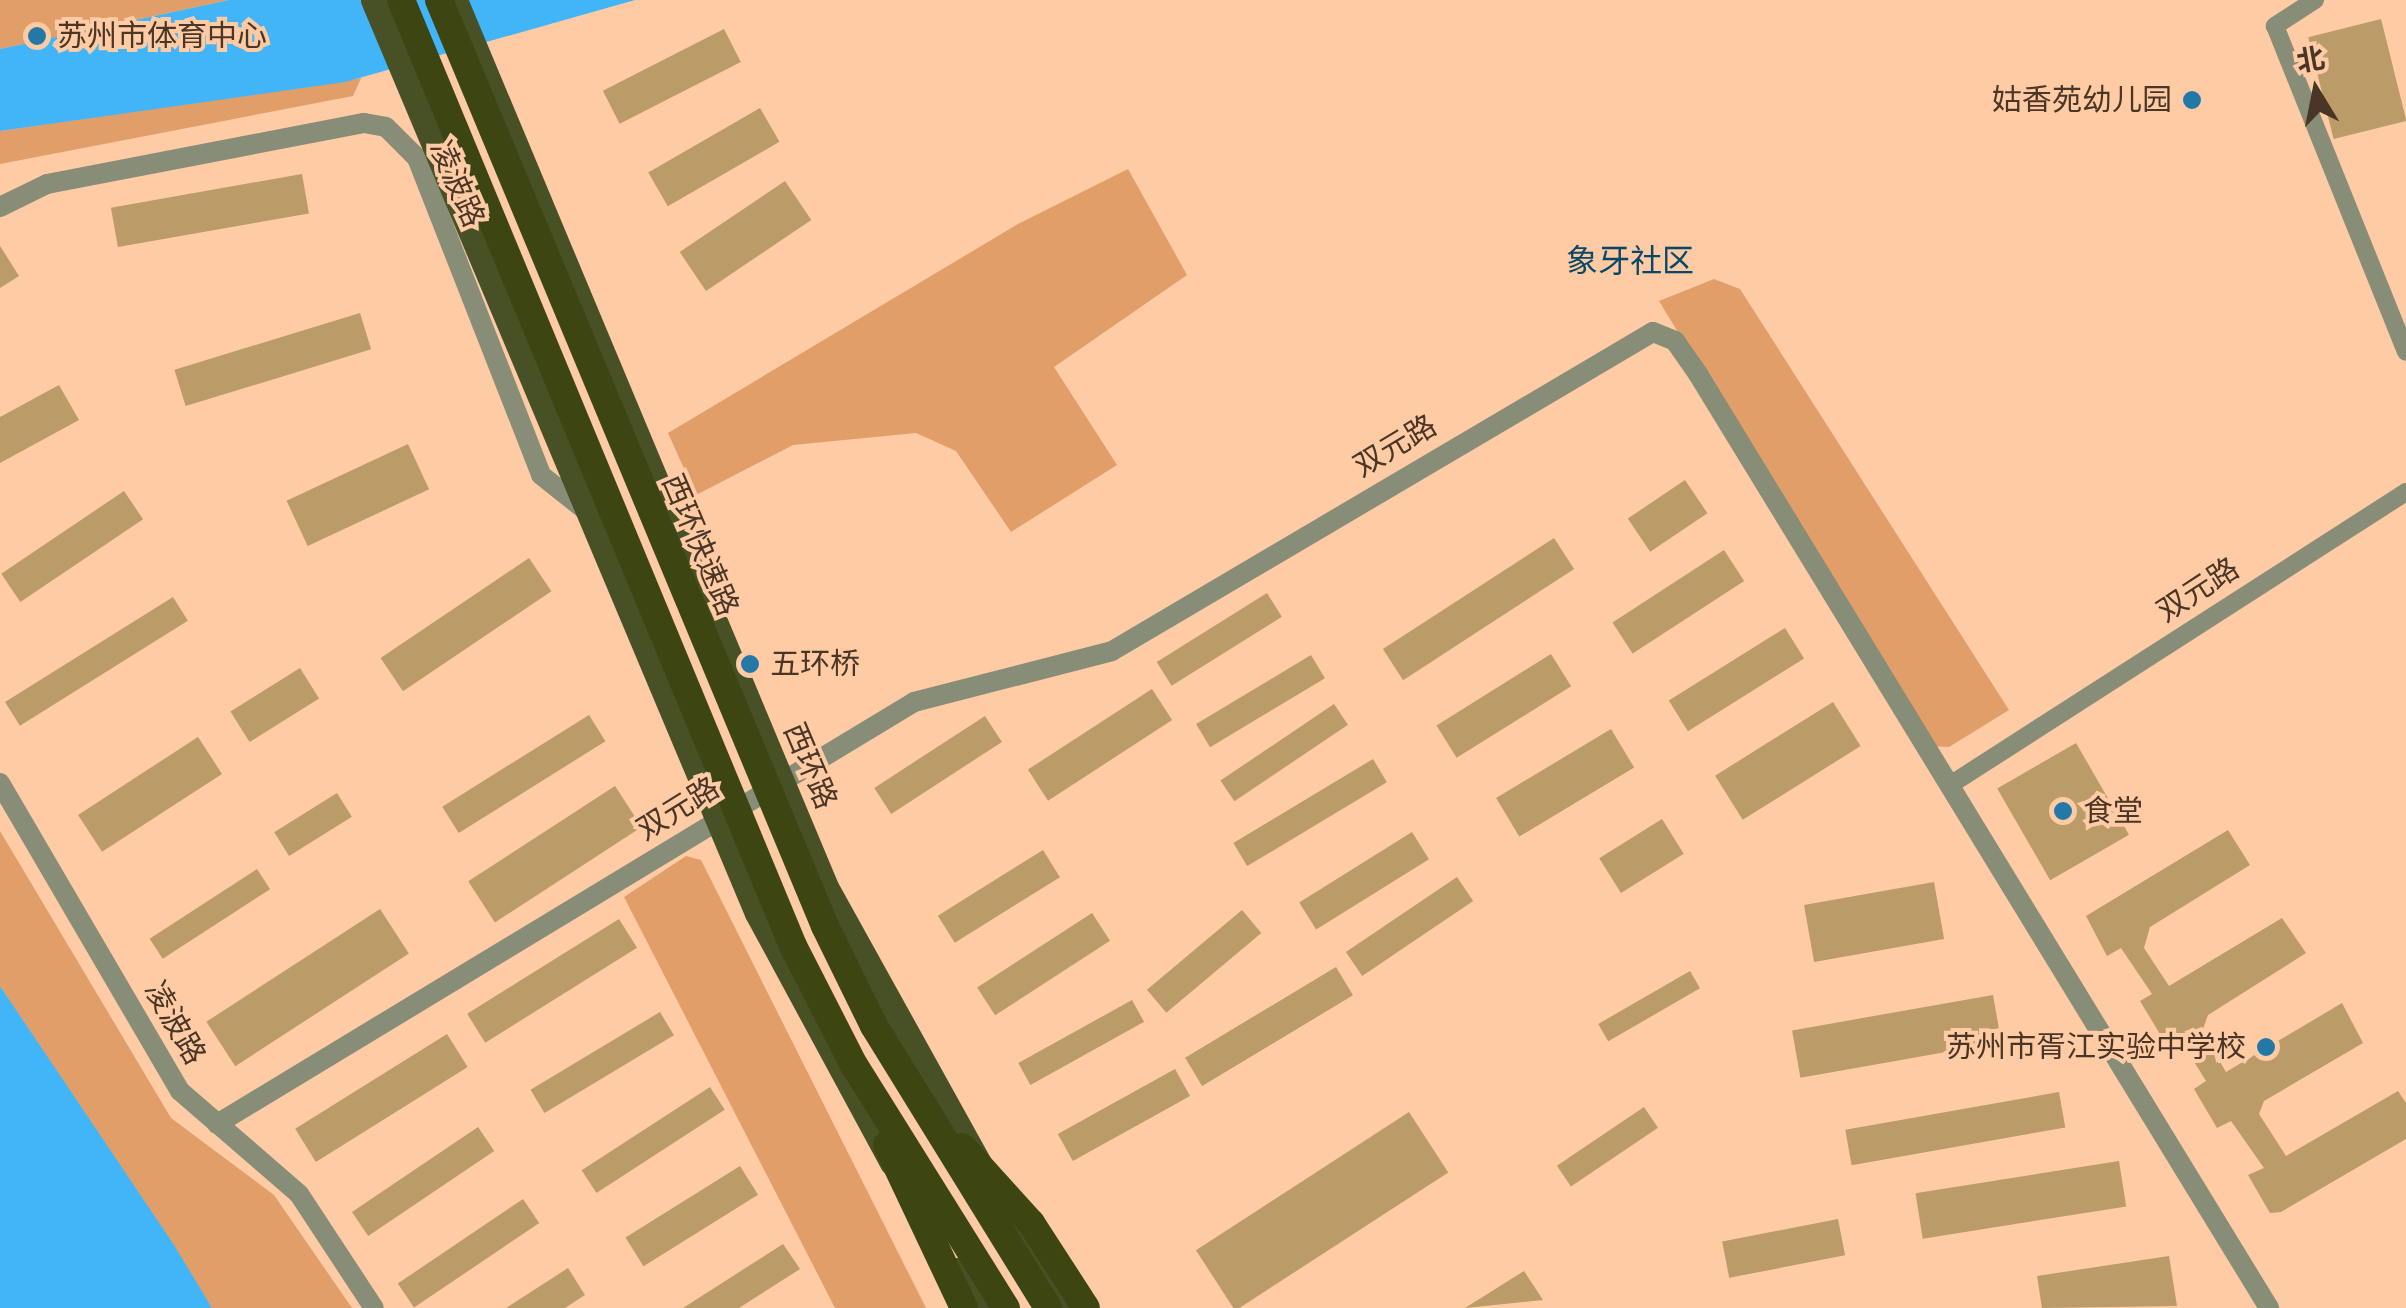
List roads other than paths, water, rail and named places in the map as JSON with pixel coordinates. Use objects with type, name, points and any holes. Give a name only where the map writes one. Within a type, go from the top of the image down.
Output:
[{"type":"highway","points":[[401,0],[762,876],[854,1065],[964,1308]]},
{"type":"highway","name":"西环快速路","points":[[439,0],[796,863],[914,1094],[1048,1308]]},
{"type":"highway","points":[[854,1065],[1006,1308]]},
{"type":"highway","points":[[914,1094],[1031,1223],[1086,1308]]},
{"type":"main road","points":[[373,0],[718,822],[828,1057],[981,1308]]},
{"type":"main road","name":"西环路","points":[[455,0],[780,780],[892,1018],[1068,1308]]},
{"type":"street","points":[[2315,0],[2275,26],[2406,352]]},
{"type":"street","name":"凌波路","points":[[0,207],[46,184],[364,122],[386,128],[417,158],[541,475],[589,513]]},
{"type":"street","name":"双元路","points":[[217,1124],[914,702],[1112,651],[1653,332],[1675,342],[1698,374],[1950,785],[2406,492]]},
{"type":"street","name":"凌波路","points":[[0,783],[180,1091],[299,1194],[374,1308]]},
{"type":"street","points":[[1950,785],[2269,1308]]},
{"type":"water","points":[[229,0],[635,0],[345,82],[0,131],[0,49]]},
{"type":"water","points":[[0,986],[174,1245],[212,1308],[0,1308]]},
{"type":"place","name":"苏州市体育中心","points":[[37,36]]},
{"type":"place","name":"姑香苑幼儿园","points":[[2192,100]]},
{"type":"place","name":"五环桥","points":[[750,664]]},
{"type":"place","name":"食堂","points":[[2063,811]]},
{"type":"place","name":"苏州市胥江实验中学校","points":[[2266,1047]]},
{"type":"district","name":"象牙社区","points":[[1630,262]]}]
